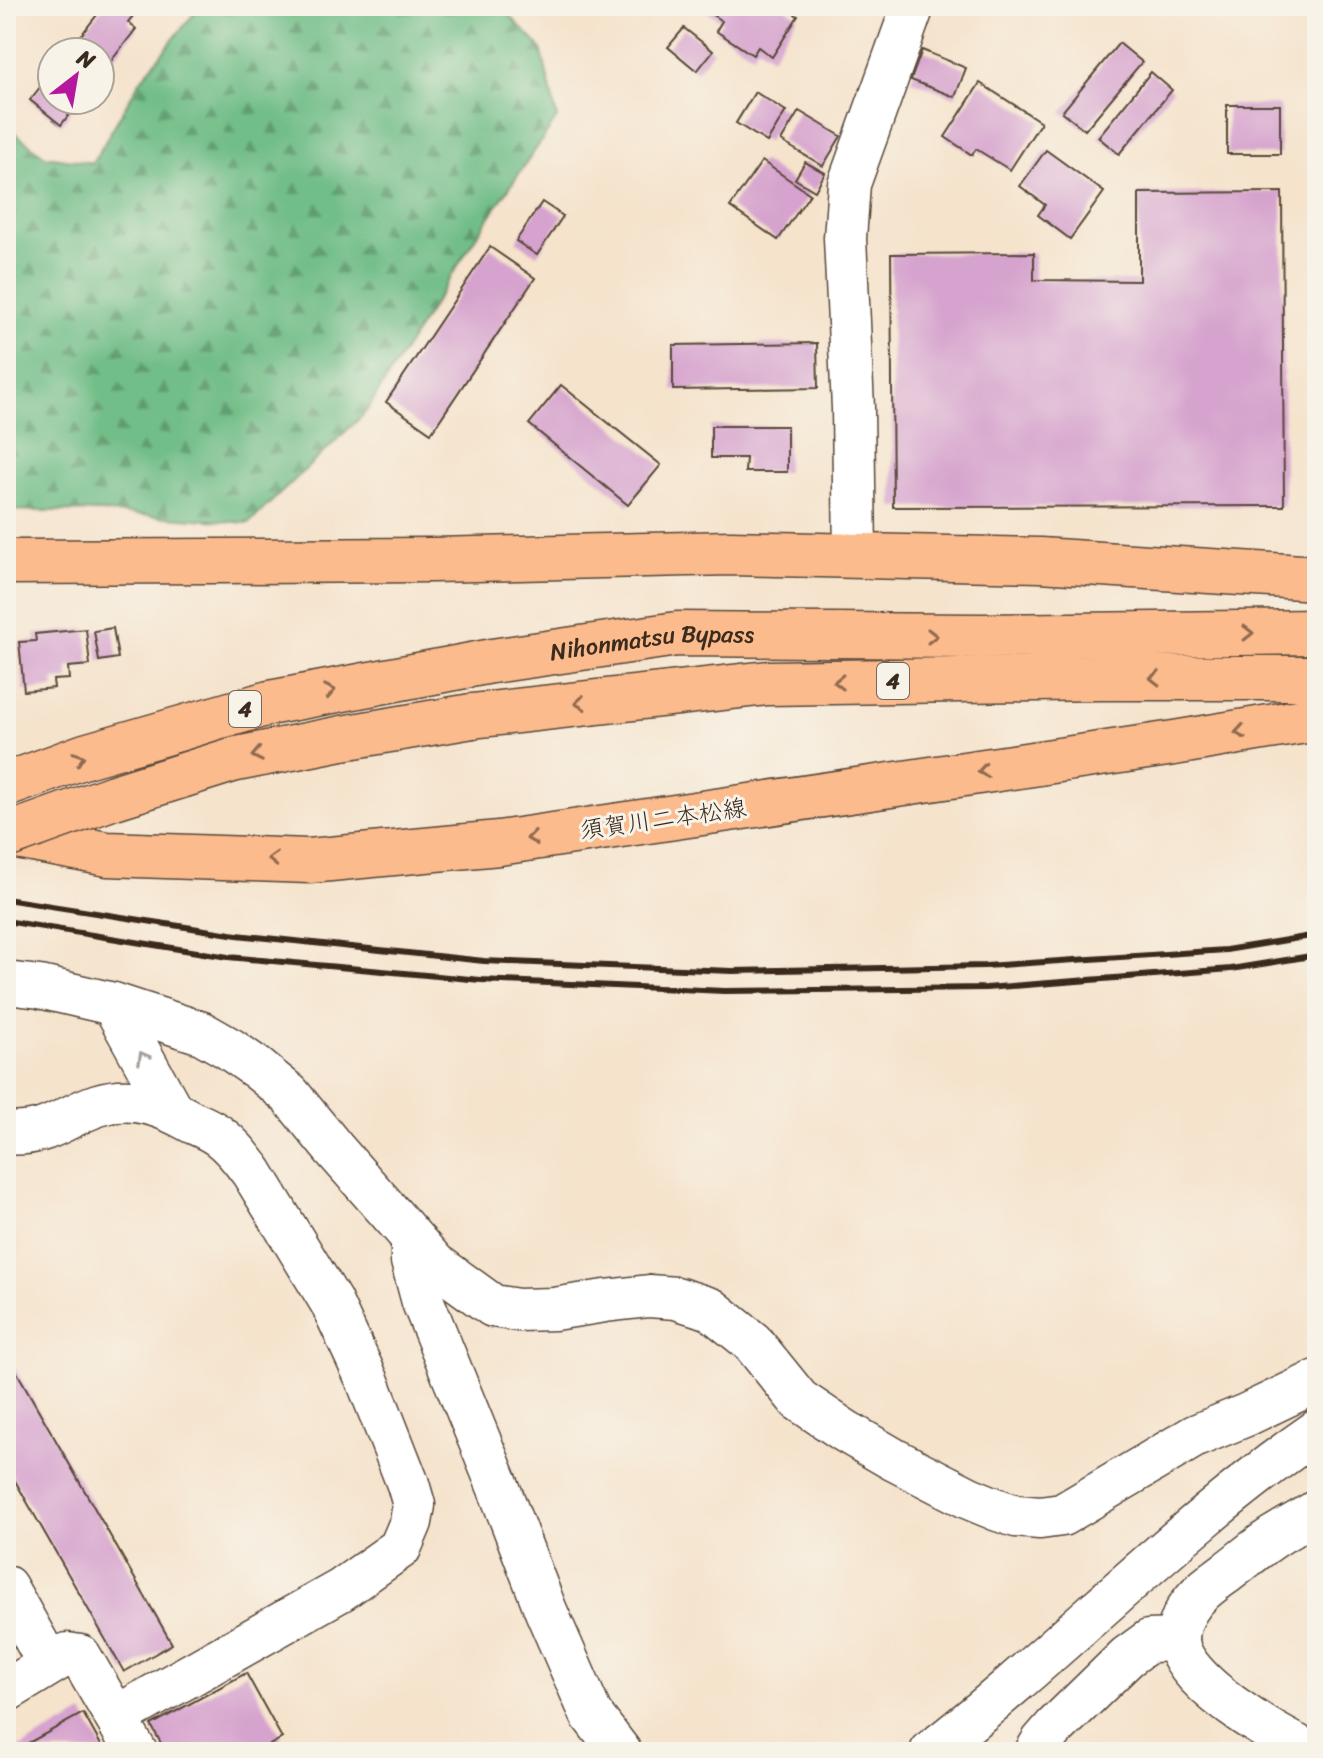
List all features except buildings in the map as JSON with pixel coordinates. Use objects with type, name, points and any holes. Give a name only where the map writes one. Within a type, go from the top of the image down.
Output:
[{"type":"main road","points":[[6,562],[433,560],[731,553],[1040,560],[1317,578]]},
{"type":"main road","name":"Nihonmatsu Bypass","points":[[6,785],[85,756],[269,703],[492,661],[677,634],[981,636],[1317,632]]},
{"type":"main road","name":"Nihonmatsu Bypass","points":[[6,836],[114,797],[232,760],[472,716],[768,683],[1317,678]]},
{"type":"main road","name":"須賀川二本松線","points":[[6,836],[107,854],[324,859],[531,838],[1317,719]]},
{"type":"street","points":[[855,556],[853,408],[845,238],[849,184],[913,6]]},
{"type":"street","points":[[6,983],[40,987],[113,1004],[202,1033],[230,1049],[289,1094],[435,1264],[493,1306],[518,1310],[554,1309],[649,1296],[676,1298],[711,1309],[752,1342],[799,1400],[893,1459],[969,1498],[1006,1513],[1040,1518],[1062,1515],[1195,1436],[1317,1381]]},
{"type":"street","points":[[113,1004],[172,1111]]},
{"type":"street","points":[[6,1133],[29,1134],[46,1130],[94,1106],[111,1101],[136,1100],[172,1111],[219,1136],[239,1154],[331,1302],[368,1382],[414,1505],[411,1522],[400,1548],[126,1734],[80,1656],[67,1654],[6,1691]]},
{"type":"street","points":[[412,1240],[412,1261],[423,1302],[546,1611],[591,1714],[620,1752]]},
{"type":"street","points":[[931,1752],[1258,1473],[1317,1431]]},
{"type":"street","points":[[1309,1752],[1264,1728],[1209,1687],[1189,1665],[1178,1640],[1186,1611],[1200,1593],[1273,1537],[1317,1511]]},
{"type":"street","points":[[6,1587],[49,1664]]},
{"type":"street","points":[[1036,1752],[1055,1727],[1127,1657],[1149,1641],[1178,1640]]},
{"type":"green space","points":[[200,6],[500,6],[541,48],[557,118],[477,235],[365,413],[249,523],[102,512],[6,510],[6,126],[45,156],[93,163],[140,81]]},
{"type":"railway","points":[[6,899],[237,935],[484,961],[732,971],[985,966],[1226,950],[1317,935]]},
{"type":"railway","points":[[6,921],[228,957],[481,980],[724,991],[986,988],[1231,969],[1317,955]]}]
